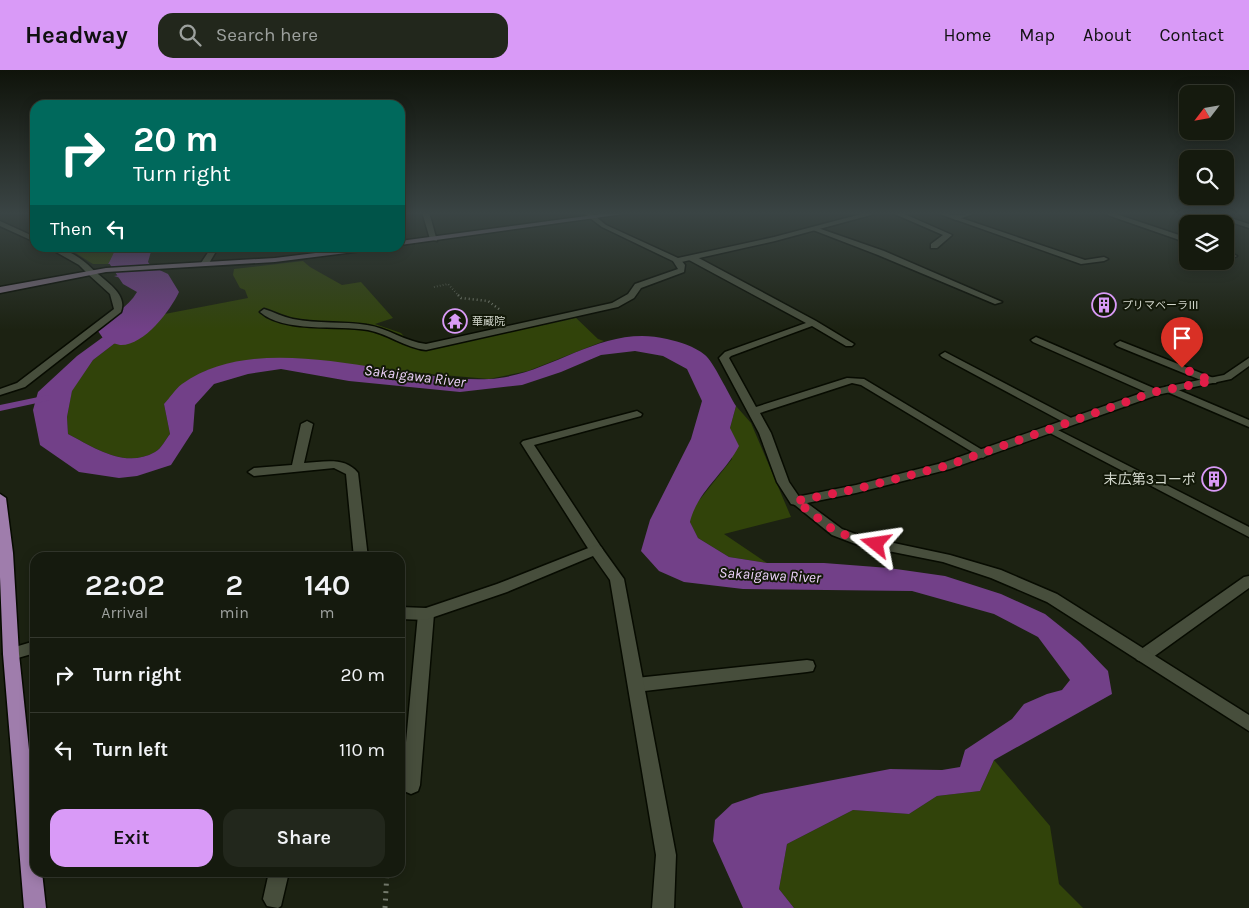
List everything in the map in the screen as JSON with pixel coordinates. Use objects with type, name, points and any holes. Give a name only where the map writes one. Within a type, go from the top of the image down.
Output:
[{"type":"main road","points":[[0,290],[106,270],[292,258],[339,252]]},
{"type":"main road","points":[[0,498],[6,552],[11,654],[30,855]]},
{"type":"main road","points":[[32,877],[35,908]]},
{"type":"street","points":[[264,312],[282,320],[366,326],[419,347],[426,347],[614,305],[631,296],[638,286],[679,271],[682,267],[676,261],[654,251]]},
{"type":"street","points":[[676,261],[720,251]]},
{"type":"street","points":[[876,251],[998,302]]},
{"type":"street","points":[[1052,251],[1084,262],[1104,259]]},
{"type":"street","points":[[0,392],[21,385],[118,310],[120,301],[114,292],[82,263],[60,252]]},
{"type":"street","points":[[205,264],[212,252]]},
{"type":"street","points":[[692,258],[849,344]]},
{"type":"street","points":[[813,323],[724,358],[765,433],[783,482],[796,501],[836,532],[858,540],[946,558],[996,574],[1052,598],[1249,724]]},
{"type":"street","points":[[1036,340],[1154,392]]},
{"type":"street","points":[[1120,344],[1212,381]]},
{"type":"street","points":[[945,356],[1071,422]]},
{"type":"street","points":[[796,501],[856,489],[946,466],[1052,430],[1154,392],[1227,377],[1249,361]]},
{"type":"street","points":[[753,412],[851,380],[864,382],[983,454]]},
{"type":"street","points":[[1169,390],[1249,424]]},
{"type":"street","points":[[637,414],[527,443],[596,550],[617,579],[666,855],[663,908]]},
{"type":"street","points":[[297,468],[307,424]]},
{"type":"street","points":[[1052,430],[1249,533]]},
{"type":"street","points":[[254,472],[335,464],[343,466],[352,473],[360,552]]},
{"type":"street","points":[[405,613],[426,614],[502,588],[596,550]]},
{"type":"street","points":[[1142,656],[1249,581]]},
{"type":"street","points":[[411,785],[426,614]]},
{"type":"street","points":[[11,654],[30,648]]},
{"type":"street","points":[[636,685],[807,666]]},
{"type":"street","points":[[274,899],[278,877]]},
{"type":"path","points":[[434,287],[448,284],[461,298],[488,300],[502,311]]},
{"type":"path","points":[[385,908],[387,877]]},
{"type":"green space","points":[[74,252],[116,252],[108,264],[93,264]]},
{"type":"green space","points":[[303,261],[342,285],[361,282],[393,318],[375,324],[401,333],[411,344],[421,348],[573,315],[598,339],[604,341],[528,371],[489,379],[397,371],[333,362],[263,359],[232,363],[205,371],[164,404],[170,434],[157,451],[144,457],[133,458],[110,455],[68,434],[67,417],[72,390],[93,360],[149,317],[248,298],[245,290],[240,288],[233,275],[234,269]]},
{"type":"green space","points":[[736,406],[751,423],[791,517],[724,534],[767,563],[729,557],[698,538],[690,522],[693,508],[732,459],[730,428]]},
{"type":"green space","points":[[994,760],[1050,826],[1059,884],[1083,908],[794,908],[779,889],[787,844],[853,810],[909,814],[937,796],[980,791]]},
{"type":"water","points":[[116,252],[146,252],[142,262],[108,264]]},
{"type":"water","points":[[146,271],[165,281],[168,298],[149,317],[93,360],[72,391],[67,417],[68,434],[110,455],[133,458],[144,457],[157,451],[170,434],[164,404],[179,386],[215,367],[252,359],[291,358],[331,361],[452,378],[489,379],[512,376],[598,344],[620,338],[643,336],[672,340],[692,347],[708,358],[736,406],[730,428],[739,446],[705,492],[694,511],[690,522],[698,538],[729,557],[767,563],[824,563],[889,568],[945,576],[1001,594],[1045,614],[1080,642],[1108,671],[1112,694],[994,760],[980,791],[937,796],[909,814],[853,810],[787,844],[779,889],[794,908],[743,908],[713,841],[715,820],[732,804],[761,794],[890,769],[942,770],[960,767],[965,750],[1012,719],[1024,704],[1062,690],[1070,680],[1038,637],[994,614],[912,591],[743,589],[684,582],[659,571],[641,551],[650,520],[691,439],[702,401],[687,369],[663,356],[635,351],[601,355],[561,372],[522,385],[460,392],[349,381],[281,369],[248,374],[214,384],[195,405],[193,431],[171,465],[137,476],[119,478],[79,472],[40,445],[33,410],[38,392],[77,356],[132,316],[148,296],[141,284],[114,276]]},
{"type":"waterway","name":"Sakaigawa River","points":[[121,331],[151,306],[158,292],[154,283],[137,275],[128,263],[132,252]]},
{"type":"waterway","points":[[0,408],[48,398]]},
{"type":"place","name":"プリマベーラⅢ","points":[[1104,305]]},
{"type":"place","name":"華蔵院","points":[[455,321]]},
{"type":"place","name":"末広第3コーポ","points":[[1214,479]]},
{"type":"route","points":[[876,544],[836,532],[796,501],[856,489],[946,466],[1052,430],[1154,392],[1212,381],[1182,368]]}]
